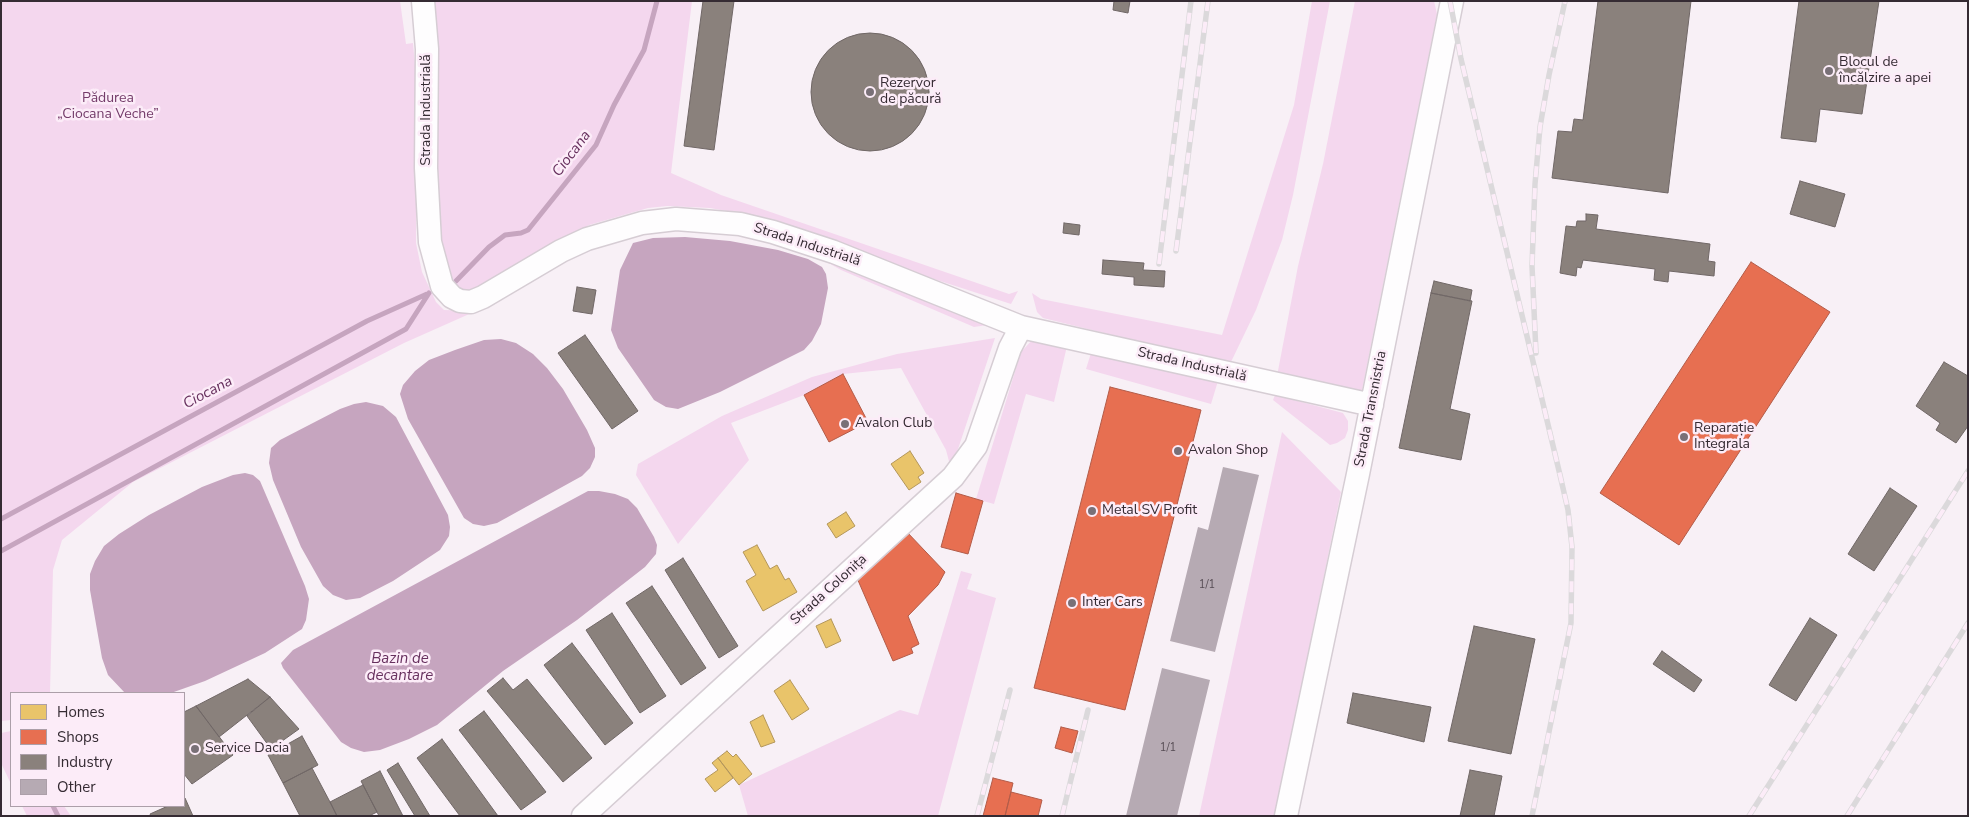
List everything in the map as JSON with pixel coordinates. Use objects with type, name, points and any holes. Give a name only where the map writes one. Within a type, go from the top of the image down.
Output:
[{"type":"street","name":"Strada Industrială","points":[[423,1],[427,49],[426,168],[430,242],[442,286],[452,297],[460,301],[471,302],[483,297],[561,251],[587,239],[642,223],[683,219],[740,224],[773,232],[834,252],[1021,327],[1372,405]]},
{"type":"street","name":"Strada Transnistria","points":[[1286,816],[1372,405],[1452,1]]},
{"type":"street","name":"Strada Colonița","points":[[583,816],[952,477],[976,446],[1010,348],[1021,327]]},
{"type":"green space","name":"Pădurea „Ciocana Veche”","points":[[1,1],[400,1],[406,44],[413,43],[417,87],[416,243],[422,272],[436,302],[444,310],[476,311],[404,343],[133,482],[62,540],[53,570],[50,692],[10,692],[10,720],[1,721]]},
{"type":"green space","points":[[431,1],[692,1],[671,173],[721,195],[1009,294],[1018,291],[1011,304],[903,269],[767,218],[710,208],[667,206],[648,208],[589,225],[476,289],[464,291],[455,288],[444,270],[438,232],[436,83]]},
{"type":"green space","points":[[1312,1],[1330,1],[1293,195],[1282,240],[1256,310],[1230,364],[1043,318],[1037,312],[1032,293],[1041,299],[1222,335],[1294,105]]},
{"type":"green space","points":[[1355,1],[1434,1],[1437,14],[1361,395],[1277,376],[1298,266],[1323,164]]},
{"type":"green space","points":[[823,260],[994,324],[974,327],[841,270]]},
{"type":"green space","points":[[995,338],[958,449],[950,465],[946,450],[901,368],[843,374],[804,395],[731,423],[749,460],[678,544],[636,475],[638,464],[722,416],[812,377],[897,354]]},
{"type":"green space","points":[[1034,338],[1067,346],[1054,402],[1026,394],[994,504],[976,499],[1021,352]]},
{"type":"green space","points":[[1091,353],[1218,381],[1211,404],[1086,369]]},
{"type":"green space","points":[[1275,395],[1343,413],[1348,421],[1348,430],[1345,438],[1330,445],[1273,400]]},
{"type":"green space","points":[[1282,432],[1341,492],[1275,816],[1199,816]]},
{"type":"green space","points":[[961,571],[972,574],[967,589],[996,598],[938,816],[748,816],[739,785],[900,710],[918,715]]},
{"type":"green space","points":[[10,731],[10,782],[1,763],[1,733]]},
{"type":"green space","points":[[22,807],[65,807],[71,816],[27,816]]},
{"type":"water","points":[[685,237],[730,241],[778,250],[808,259],[822,267],[826,274],[828,288],[821,324],[812,341],[804,350],[720,392],[678,409],[666,407],[654,400],[618,348],[611,330],[620,270],[633,243],[653,238]]},
{"type":"water","points":[[501,339],[516,343],[533,354],[547,368],[563,389],[587,430],[595,448],[595,457],[590,468],[582,476],[497,523],[484,526],[473,524],[464,518],[408,419],[400,394],[403,385],[415,371],[429,360],[484,340]]},
{"type":"water","points":[[366,402],[383,406],[396,417],[448,515],[450,527],[449,536],[440,550],[393,581],[360,598],[346,600],[333,595],[323,586],[301,547],[273,480],[269,463],[271,448],[280,440],[340,409]]},
{"type":"water","points":[[245,473],[253,475],[260,481],[309,599],[306,620],[302,629],[265,653],[205,681],[174,692],[124,692],[108,675],[102,658],[90,590],[90,574],[95,561],[104,546],[149,515],[202,487],[233,475]]},
{"type":"water","name":"Bazin de decantare","points":[[588,491],[615,494],[628,499],[637,508],[654,537],[657,545],[656,554],[645,567],[577,620],[503,671],[437,725],[409,739],[380,750],[364,752],[351,748],[341,742],[283,668],[281,663],[293,650]]},
{"type":"building: Homes","points":[[910,451],[924,473],[918,477],[921,482],[909,490],[891,464]]},
{"type":"building: Homes","points":[[846,512],[855,526],[836,538],[827,524]]},
{"type":"building: Homes","points":[[757,545],[770,569],[777,565],[785,580],[789,578],[797,592],[763,611],[746,581],[756,575],[743,552]]},
{"type":"building: Homes","points":[[831,619],[841,641],[826,648],[816,626]]},
{"type":"building: Homes","points":[[790,680],[809,709],[792,720],[774,691]]},
{"type":"building: Homes","points":[[763,715],[775,742],[761,747],[750,722]]},
{"type":"building: Homes","points":[[727,751],[733,757],[736,754],[752,774],[739,785],[718,758]]},
{"type":"building: Homes","points":[[718,758],[733,778],[715,792],[705,779],[718,770],[712,763]]},
{"type":"building: Shops","points":[[1751,262],[1830,312],[1679,545],[1600,493]]},
{"type":"building: Shops","points":[[843,374],[868,422],[829,442],[804,395]]},
{"type":"building: Shops","points":[[1110,387],[1201,410],[1125,710],[1034,688]]},
{"type":"building: Shops","points":[[956,493],[983,501],[968,554],[941,547]]},
{"type":"building: Shops","points":[[906,531],[945,572],[938,585],[908,616],[919,644],[911,648],[913,653],[893,661],[857,578]]},
{"type":"building: Shops","points":[[1061,727],[1078,731],[1072,753],[1055,748]]},
{"type":"building: Shops","points":[[993,778],[1013,783],[1005,816],[983,816]]},
{"type":"building: Shops","points":[[1011,792],[1042,800],[1038,816],[1005,816]]},
{"type":"building: Industry","points":[[703,1],[734,1],[714,150],[684,146]]},
{"type":"building: Industry","points":[[1114,1],[1130,1],[1128,13],[1113,10]]},
{"type":"building: Industry","points":[[1598,1],[1691,1],[1668,193],[1552,178],[1558,131],[1572,132],[1574,119],[1583,120]]},
{"type":"building: Industry","name":"Blocul de încălzire a apei","points":[[1799,1],[1879,1],[1862,114],[1820,109],[1816,142],[1781,138]]},
{"type":"building: Industry","name":"Rezervor de păcură","points":[[870,33],[893,37],[912,50],[925,69],[929,92],[925,115],[912,134],[893,147],[870,151],[847,147],[828,134],[815,115],[811,92],[815,69],[828,50],[847,37]]},
{"type":"building: Industry","points":[[1800,181],[1845,194],[1835,227],[1790,214]]},
{"type":"building: Industry","points":[[1586,214],[1598,215],[1596,229],[1710,244],[1708,261],[1715,262],[1714,276],[1669,271],[1668,282],[1654,280],[1655,269],[1583,260],[1581,268],[1577,267],[1576,276],[1560,273],[1566,226],[1576,227],[1577,221],[1586,221]]},
{"type":"building: Industry","points":[[1064,223],[1080,225],[1079,235],[1063,233]]},
{"type":"building: Industry","points":[[1103,260],[1144,263],[1143,270],[1165,271],[1164,287],[1134,285],[1134,277],[1102,274]]},
{"type":"building: Industry","points":[[1434,281],[1472,290],[1470,301],[1431,293]]},
{"type":"building: Industry","points":[[577,287],[596,290],[592,314],[573,311]]},
{"type":"building: Industry","points":[[1431,293],[1472,301],[1450,409],[1470,414],[1461,460],[1399,448]]},
{"type":"building: Industry","points":[[585,335],[638,411],[612,429],[558,353]]},
{"type":"building: Industry","points":[[1944,362],[1968,376],[1968,426],[1956,443],[1936,430],[1940,423],[1916,406]]},
{"type":"building: Industry","points":[[1890,488],[1917,506],[1874,571],[1848,554]]},
{"type":"building: Industry","points":[[683,558],[738,646],[719,658],[665,570]]},
{"type":"building: Industry","points":[[652,586],[706,668],[681,685],[626,603]]},
{"type":"building: Industry","points":[[612,613],[666,696],[640,713],[586,630]]},
{"type":"building: Industry","points":[[1810,618],[1837,635],[1796,701],[1769,685]]},
{"type":"building: Industry","points":[[1474,626],[1535,639],[1511,754],[1448,741]]},
{"type":"building: Industry","points":[[572,643],[633,723],[605,745],[544,665]]},
{"type":"building: Industry","points":[[1662,651],[1702,680],[1694,692],[1653,664]]},
{"type":"building: Industry","points":[[503,678],[513,690],[527,679],[592,758],[563,782],[487,691]]},
{"type":"building: Industry","points":[[248,679],[270,697],[219,737],[196,706]]},
{"type":"building: Industry","points":[[1353,693],[1431,707],[1424,742],[1347,723]]},
{"type":"building: Industry","points":[[270,697],[299,729],[271,749],[247,716]]},
{"type":"building: Industry","points":[[196,706],[233,755],[192,784],[185,775],[185,712]]},
{"type":"building: Industry","points":[[484,711],[546,792],[521,810],[459,730]]},
{"type":"building: Industry","points":[[302,736],[318,765],[283,783],[268,755]]},
{"type":"building: Industry","points":[[442,739],[498,816],[460,816],[417,758]]},
{"type":"building: Industry","points":[[398,763],[430,816],[415,816],[387,770]]},
{"type":"building: Industry","points":[[312,768],[337,816],[300,816],[283,783]]},
{"type":"building: Industry","points":[[1470,770],[1502,776],[1494,816],[1460,816]]},
{"type":"building: Industry","points":[[380,771],[403,816],[379,816],[361,781]]},
{"type":"building: Industry","points":[[363,785],[377,812],[369,816],[337,816],[330,802]]},
{"type":"building: Industry","points":[[185,798],[193,816],[151,816],[150,814],[166,807],[185,807]]},
{"type":"building: Other","points":[[1223,467],[1259,475],[1215,652],[1170,641],[1198,527],[1208,530]]},
{"type":"building: Other","points":[[1162,668],[1210,680],[1177,816],[1126,816]]},
{"type":"waterway","name":"Ciocana","points":[[456,281],[489,247],[505,235],[528,230],[596,145],[614,105],[644,50],[657,1]]},
{"type":"waterway","points":[[1,551],[406,329],[429,293]]},
{"type":"waterway","name":"Ciocana","points":[[1,519],[367,321],[427,294]]},
{"type":"waterway","points":[[54,807],[58,816]]},
{"type":"railway","points":[[1159,264],[1191,1]]},
{"type":"railway","points":[[1176,251],[1208,1]]},
{"type":"railway","points":[[1450,1],[1461,59],[1568,510],[1572,547],[1571,623],[1532,816]]},
{"type":"railway","points":[[1536,353],[1532,266],[1535,184],[1540,127],[1565,1]]},
{"type":"railway","points":[[1749,816],[1968,471]]},
{"type":"railway","points":[[1847,816],[1968,623]]},
{"type":"railway","points":[[977,816],[1010,690]]},
{"type":"railway","points":[[1062,816],[1088,710]]},
{"type":"place","name":"Blocul de încălzire a apei","points":[[1829,71]]},
{"type":"place","name":"Rezervor de păcură","points":[[870,92]]},
{"type":"place","name":"Avalon Club","points":[[845,424]]},
{"type":"place","name":"Reparație Integrala","points":[[1684,437]]},
{"type":"place","name":"Avalon Shop","points":[[1178,451]]},
{"type":"place","name":"Metal SV Profit","points":[[1092,511]]},
{"type":"place","name":"Inter Cars","points":[[1072,603]]},
{"type":"place","name":"Service Dacia","points":[[195,749]]}]
